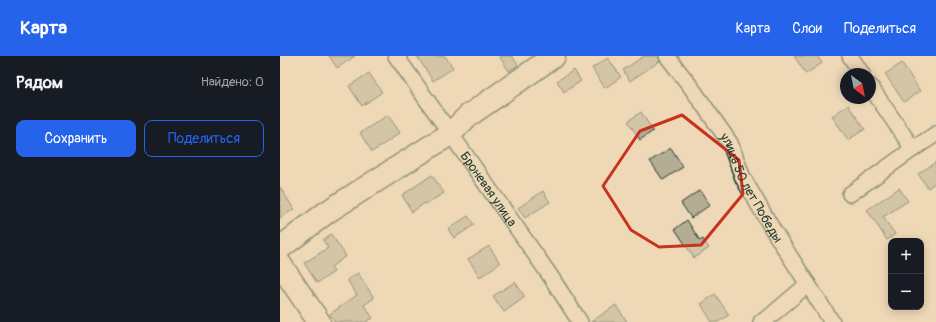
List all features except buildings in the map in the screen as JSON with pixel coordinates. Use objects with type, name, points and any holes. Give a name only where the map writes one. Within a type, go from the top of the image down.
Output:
[{"type":"street","name":"Броневая улица","points":[[396,56],[549,274],[580,322]]},
{"type":"street","points":[[280,248],[327,212],[450,134],[468,116],[554,56]]},
{"type":"street","name":"улица 50 лет Победы","points":[[667,56],[691,87],[730,143],[743,178],[772,230],[832,322]]},
{"type":"street","points":[[850,56],[858,68]]},
{"type":"street","points":[[876,95],[913,149]]},
{"type":"street","points":[[850,194],[936,134]]},
{"type":"street","points":[[280,264],[319,322]]},
{"type":"street","points":[[761,322],[808,284]]},
{"type":"highlighted area","points":[[682,115],[739,160],[743,194],[701,245],[659,247],[631,230],[603,186],[640,131]]}]
